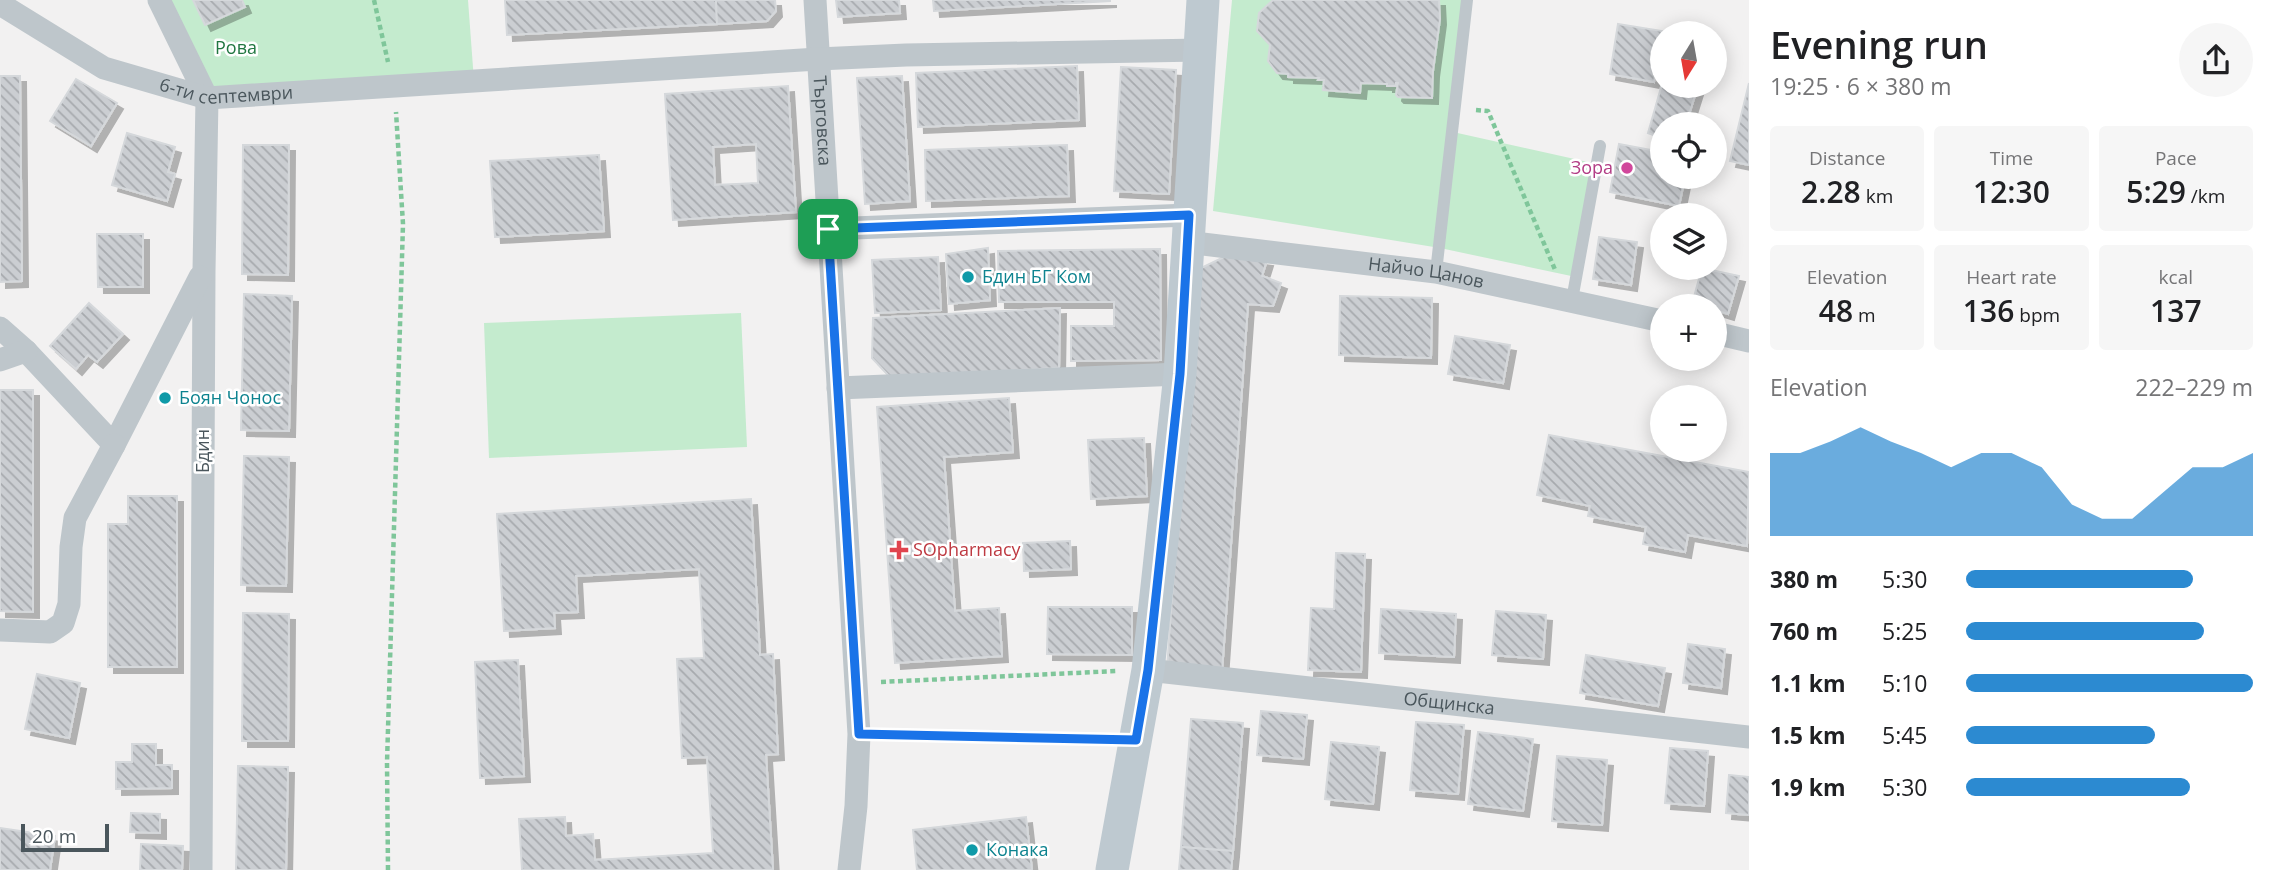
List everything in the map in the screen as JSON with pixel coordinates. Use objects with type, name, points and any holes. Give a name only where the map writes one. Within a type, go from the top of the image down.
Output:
[{"type":"street","name":"Бдин","points":[[159,0],[207,98],[201,870]]},
{"type":"street","name":"Търговска","points":[[815,0],[859,734],[856,806],[849,870]]},
{"type":"street","points":[[1112,870],[1148,670],[1180,374],[1203,0]]},
{"type":"street","name":"6-ти септември","points":[[0,4],[104,68],[207,98],[818,59],[1201,50]]},
{"type":"street","name":"Найчо Цанов","points":[[828,229],[940,224],[1188,229],[1436,272],[1650,318]]},
{"type":"street","points":[[0,630],[50,632],[63,623],[69,604],[75,518],[204,271]]},
{"type":"street","points":[[0,328],[26,351],[114,445]]},
{"type":"street","points":[[1727,336],[1749,341]]},
{"type":"street","points":[[0,360],[26,351]]},
{"type":"street","points":[[838,388],[1180,374]]},
{"type":"street","name":"Общинска","points":[[1148,670],[1749,737]]},
{"type":"lane","points":[[1436,272],[1467,0]]},
{"type":"lane","points":[[1572,300],[1600,146]]},
{"type":"path","points":[[374,0],[394,87],[402,224],[387,763],[388,870]]},
{"type":"path","points":[[1454,110],[1488,111],[1556,273],[1572,300]]},
{"type":"path","points":[[856,683],[1148,670]]},
{"type":"path","points":[[859,734],[1136,740]]},
{"type":"green space","name":"Рова","points":[[159,0],[468,0],[474,81],[207,98]]},
{"type":"green space","points":[[1232,0],[1462,0],[1453,132],[1597,164],[1576,277],[1440,248],[1213,211]]},
{"type":"green space","points":[[741,313],[747,447],[489,458],[484,323]]},
{"type":"building","points":[[193,0],[242,0],[245,7],[205,25]]},
{"type":"building","points":[[505,0],[716,0],[717,24],[507,35]]},
{"type":"building","points":[[716,0],[775,0],[776,11],[767,21],[717,24]]},
{"type":"building","points":[[836,0],[899,0],[900,13],[838,17]]},
{"type":"building","points":[[933,0],[1110,0],[1110,1],[934,11]]},
{"type":"building","points":[[1273,0],[1439,0],[1440,19],[1432,98],[1398,97],[1398,83],[1396,86],[1387,86],[1361,83],[1360,93],[1323,90],[1324,80],[1318,80],[1319,78],[1288,77],[1288,74],[1277,73],[1268,61],[1270,45],[1257,31],[1259,13]]},
{"type":"building","points":[[1618,24],[1650,29],[1650,81],[1610,74]]},
{"type":"building","points":[[1077,66],[1079,120],[918,127],[916,73]]},
{"type":"building","points":[[1121,67],[1176,70],[1169,194],[1114,191]]},
{"type":"building","points":[[0,76],[20,76],[22,281],[0,282]]},
{"type":"building","points":[[902,76],[910,201],[865,204],[857,78]]},
{"type":"building","points":[[76,79],[117,103],[91,146],[50,121]]},
{"type":"building","points":[[1749,83],[1749,165],[1730,161]]},
{"type":"building","points":[[788,86],[796,212],[673,220],[665,94]],"holes":[[[756,144],[758,183],[715,185],[713,147]]]},
{"type":"building","points":[[1658,98],[1694,98],[1690,112],[1654,112]]},
{"type":"building","points":[[127,133],[175,147],[168,172],[175,174],[167,201],[112,185]]},
{"type":"building","points":[[1619,144],[1650,150],[1650,189],[1683,189],[1680,203],[1664,203],[1610,192]]},
{"type":"building","points":[[243,145],[289,145],[288,275],[242,274]]},
{"type":"building","points":[[1067,145],[1069,196],[926,201],[925,150]]},
{"type":"building","points":[[599,155],[604,231],[495,237],[490,161]]},
{"type":"building","points":[[97,234],[143,234],[143,287],[98,287]]},
{"type":"building","points":[[1599,237],[1637,242],[1631,285],[1593,279]]},
{"type":"building","name":"Бдин БГ Ком","points":[[988,248],[990,300],[949,304],[946,254]]},
{"type":"building","points":[[1160,249],[1161,360],[1071,361],[1071,326],[1114,326],[1114,302],[999,302],[998,251]]},
{"type":"building","points":[[1228,255],[1267,260],[1262,276],[1281,283],[1273,306],[1248,304],[1222,672],[1167,669],[1195,271]]},
{"type":"building","points":[[938,257],[941,310],[875,313],[872,260]]},
{"type":"building","points":[[1727,273],[1739,276],[1728,314],[1727,294],[1695,294],[1699,280],[1727,280]]},
{"type":"building","points":[[244,294],[292,296],[289,431],[241,430]]},
{"type":"building","points":[[1340,296],[1432,298],[1431,358],[1339,355]]},
{"type":"building","points":[[89,303],[123,334],[97,362],[88,355],[76,369],[50,346]]},
{"type":"building","points":[[1060,308],[1059,368],[890,377],[872,358],[873,318]]},
{"type":"building","points":[[1455,336],[1510,345],[1503,383],[1448,374]]},
{"type":"building","points":[[0,390],[33,390],[33,612],[0,611]]},
{"type":"building","points":[[1009,398],[1013,452],[944,457],[955,611],[999,608],[1002,656],[895,663],[877,407]]},
{"type":"building","points":[[1549,435],[1650,454],[1650,462],[1695,462],[1749,472],[1747,546],[1688,535],[1685,552],[1643,544],[1646,527],[1588,516],[1590,506],[1537,495]]},
{"type":"building","points":[[1144,438],[1147,496],[1091,499],[1088,440]]},
{"type":"building","points":[[244,456],[289,457],[286,586],[241,585]]},
{"type":"building","points":[[128,496],[177,496],[177,667],[108,667],[108,524],[128,524]]},
{"type":"building","points":[[751,499],[760,655],[773,654],[778,754],[766,755],[773,870],[522,870],[519,819],[565,817],[566,836],[593,834],[595,860],[713,853],[707,757],[682,758],[677,659],[704,658],[699,569],[576,576],[578,612],[554,613],[555,628],[504,631],[497,514]]},
{"type":"building","points":[[1070,541],[1071,569],[1024,571],[1023,543]]},
{"type":"building","points":[[1336,553],[1365,554],[1361,672],[1308,670],[1311,608],[1334,609]]},
{"type":"building","points":[[1048,607],[1132,607],[1132,655],[1047,654]]},
{"type":"building","points":[[1381,609],[1456,614],[1454,657],[1379,653]]},
{"type":"building","points":[[1496,611],[1546,615],[1543,659],[1492,655]]},
{"type":"building","points":[[243,613],[289,614],[288,741],[242,741]]},
{"type":"building","points":[[1688,644],[1725,649],[1721,688],[1683,683]]},
{"type":"building","points":[[1586,655],[1665,668],[1658,706],[1580,693]]},
{"type":"building","points":[[518,660],[524,776],[480,778],[475,662]]},
{"type":"building","points":[[37,674],[80,683],[69,738],[25,729]]},
{"type":"building","points":[[1261,711],[1307,715],[1303,759],[1257,755]]},
{"type":"building","points":[[1191,719],[1243,723],[1233,851],[1181,847]]},
{"type":"building","points":[[1416,722],[1464,725],[1458,794],[1410,790]]},
{"type":"building","points":[[1478,732],[1533,739],[1523,811],[1468,804]]},
{"type":"building","points":[[1331,742],[1379,747],[1373,804],[1325,799]]},
{"type":"building","points":[[132,744],[156,744],[156,765],[172,765],[172,788],[116,789],[116,762],[132,762]]},
{"type":"building","points":[[1670,748],[1708,751],[1704,806],[1665,803]]},
{"type":"building","points":[[1557,756],[1607,760],[1602,825],[1552,821]]},
{"type":"building","points":[[238,766],[288,767],[286,870],[236,870]]},
{"type":"building","points":[[1729,775],[1749,777],[1749,815],[1726,813]]},
{"type":"building","points":[[131,813],[160,814],[160,833],[130,832]]},
{"type":"building","name":"Конака","points":[[1026,817],[1032,870],[917,870],[913,830]]},
{"type":"building","points":[[0,828],[55,836],[50,870],[0,870]]},
{"type":"building","points":[[141,844],[183,846],[182,870],[140,870]]},
{"type":"building","points":[[1181,847],[1233,851],[1231,870],[1179,870]]},
{"type":"place","name":"Зора","points":[[1627,168]]},
{"type":"place","name":"Бдин БГ Ком","points":[[968,277]]},
{"type":"place","name":"Боян Чонос","points":[[165,398]]},
{"type":"place","name":"SOpharmacy","points":[[899,550]]},
{"type":"place","name":"Конака","points":[[972,850]]},
{"type":"route","points":[[1189,215],[1180,374],[1148,670],[1136,740],[859,734],[828,229],[1189,215]]}]
